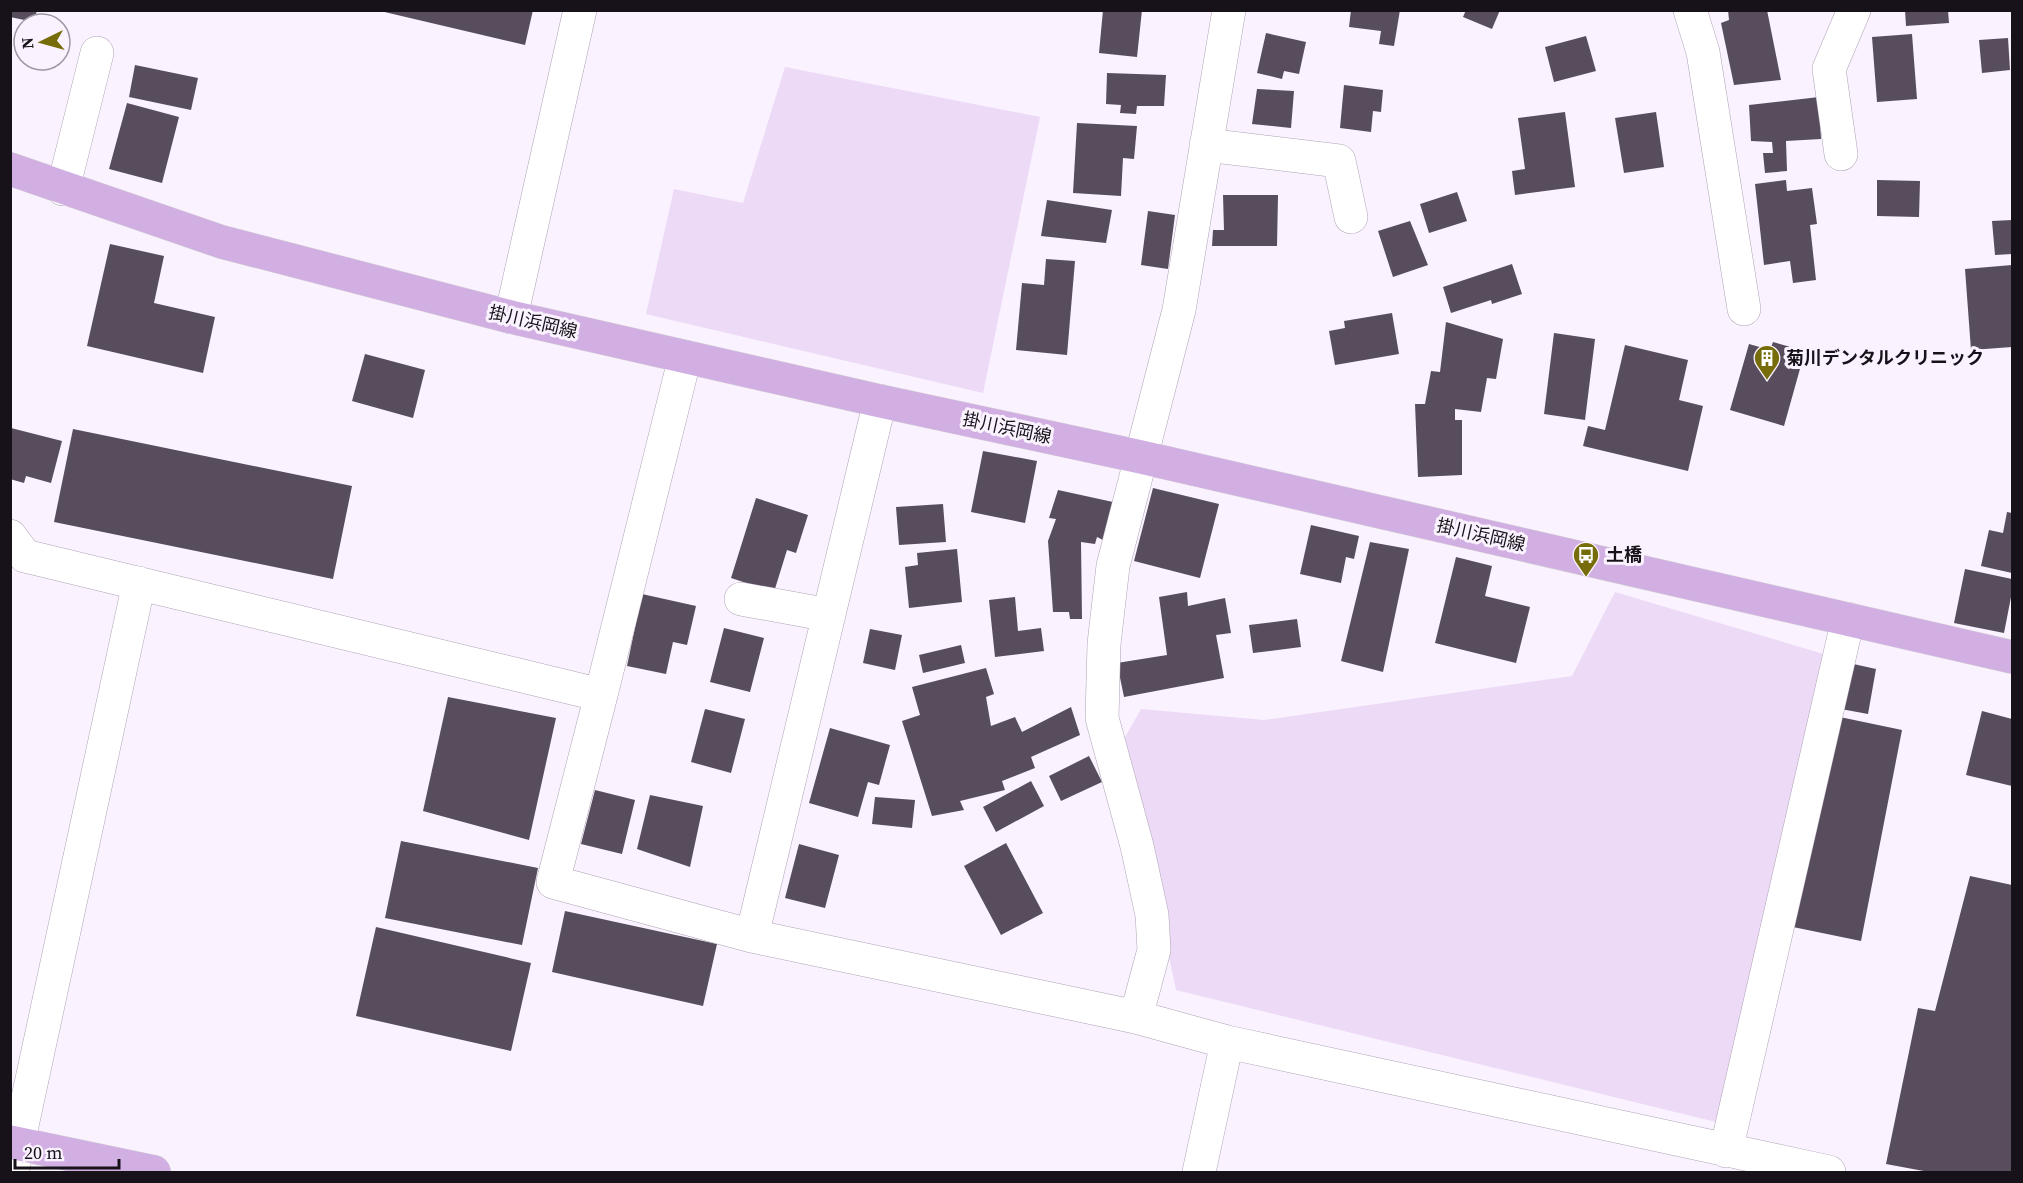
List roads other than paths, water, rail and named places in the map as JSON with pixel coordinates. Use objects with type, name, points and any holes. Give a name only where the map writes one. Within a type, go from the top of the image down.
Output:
[{"type":"main road","name":"掛川浜岡線","points":[[10,170],[222,242],[511,317],[880,401],[1141,457],[2013,657]]},
{"type":"main road","points":[[14,1153],[154,1173]]},
{"type":"street","points":[[511,317],[580,10]]},
{"type":"street","points":[[1136,1017],[1154,950],[1152,915],[1137,846],[1102,718],[1104,644],[1113,566],[1179,310],[1229,10]]},
{"type":"street","points":[[1690,10],[1703,52],[1744,309]]},
{"type":"street","points":[[1841,154],[1828,69],[1854,10]]},
{"type":"street","points":[[63,189],[97,53]]},
{"type":"street","points":[[1206,145],[1339,161],[1351,217]]},
{"type":"street","points":[[685,357],[553,882],[752,936],[1136,1017],[1227,1042],[1726,1150],[1797,1169],[1829,1173]]},
{"type":"street","points":[[752,936],[880,401]]},
{"type":"street","points":[[10,536],[25,556],[601,695]]},
{"type":"street","points":[[14,1153],[139,583]]},
{"type":"street","points":[[741,599],[829,615]]},
{"type":"street","points":[[1726,1150],[1848,619]]},
{"type":"street","points":[[1199,1173],[1227,1042]]},
{"type":"place","name":"菊川デンタルクリニック","points":[[1767,381]]},
{"type":"place","name":"土橋","points":[[1586,578]]}]
